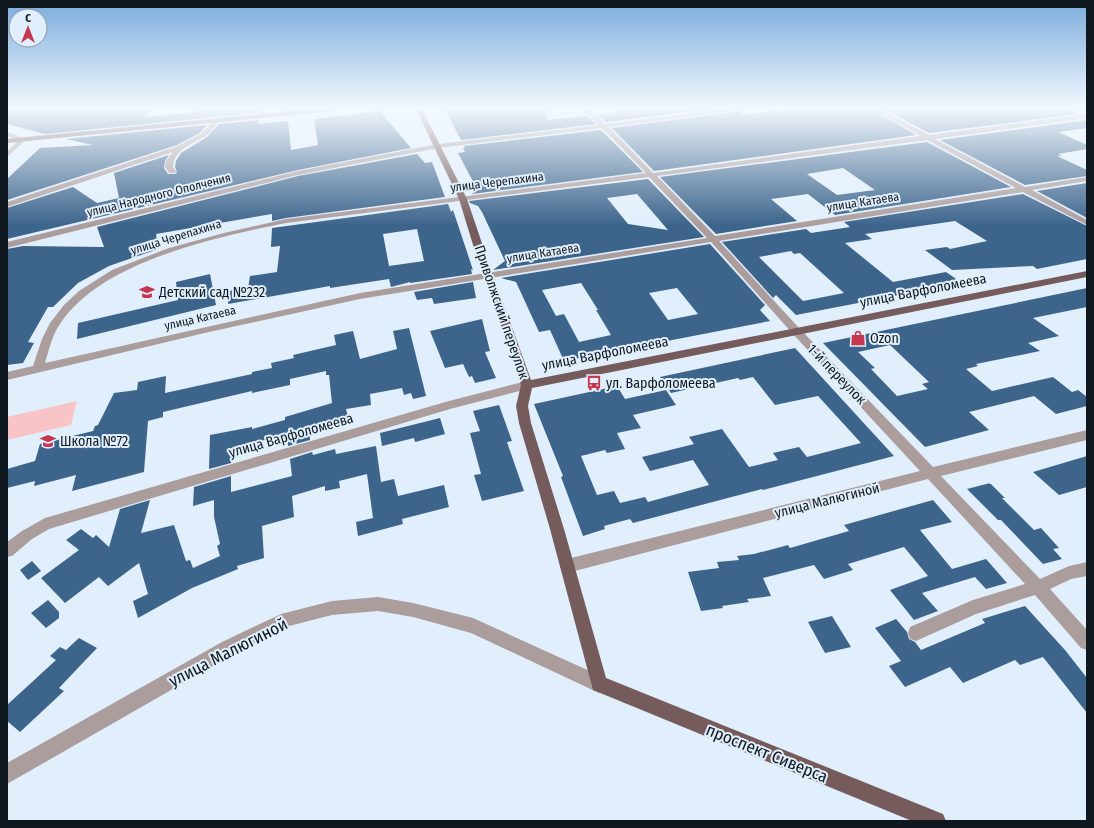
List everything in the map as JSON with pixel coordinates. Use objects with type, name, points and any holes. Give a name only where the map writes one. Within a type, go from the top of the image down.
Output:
[{"type":"main road","name":"Приволжский переулок","points":[[439,148],[463,199],[527,385],[522,406],[525,423],[557,529],[599,684]]},
{"type":"main road","name":"улица Варфоломеева","points":[[527,385],[1087,274]]},
{"type":"main road","name":"проспект Сиверса","points":[[599,684],[936,821]]},
{"type":"street","points":[[7,155],[15,148]]},
{"type":"street","points":[[7,205],[178,148]]},
{"type":"street","points":[[172,171],[169,167],[170,161],[180,148]]},
{"type":"street","name":"улица Народного Ополчения","points":[[7,245],[298,173],[429,148]]},
{"type":"street","name":"1-й переулок","points":[[625,148],[713,239],[796,331],[1038,587],[1087,642]]},
{"type":"street","name":"улица Черепахина","points":[[38,369],[54,324],[67,308],[92,285],[114,272],[141,260],[240,230],[286,221],[651,175],[850,148]]},
{"type":"street","points":[[948,148],[1087,223]]},
{"type":"street","name":"улица Катаева","points":[[7,376],[360,296],[488,274],[1026,190],[1087,179]]},
{"type":"street","name":"улица Варфоломеева","points":[[7,551],[26,535],[45,524],[449,405],[527,385]]},
{"type":"street","name":"улица Малюгиной","points":[[567,566],[931,473],[1087,435]]},
{"type":"street","points":[[916,633],[973,607],[1038,587],[1069,573],[1087,569]]},
{"type":"street","name":"улица Малюгиной","points":[[7,774],[228,648],[287,619],[332,608],[378,604],[413,610],[472,626],[599,684]]},
{"type":"shaded area","points":[[77,401],[71,425],[7,440],[7,417]]},
{"type":"building","points":[[40,148],[169,148],[7,200],[7,179]]},
{"type":"building","points":[[190,148],[291,148],[291,150],[304,148],[411,148],[298,170],[7,239],[7,208],[73,187],[97,203],[119,198],[114,173],[169,155],[165,161],[164,168],[168,174],[175,174],[177,172],[175,167],[176,161],[181,153]]},
{"type":"building","points":[[463,148],[619,148],[643,172],[472,194],[477,189],[458,153],[465,152]]},
{"type":"building","points":[[631,148],[824,148],[654,171]]},
{"type":"building","points":[[884,148],[938,148],[1011,187],[835,215],[808,194],[771,199],[797,221],[716,234],[660,177]],"holes":[[[843,168],[875,190],[837,195],[807,174]]]},
{"type":"building","points":[[954,148],[1087,148],[1087,149],[1058,154],[1062,156],[1057,156],[1087,170],[1087,176],[1025,185]]},
{"type":"building","points":[[417,154],[425,163],[432,162],[445,197],[272,221],[272,214],[156,234],[158,249],[109,266],[78,283],[53,307],[48,307],[28,342],[34,343],[23,363],[7,365],[7,249],[23,246],[104,247],[97,227],[298,176]]},
{"type":"building","points":[[648,179],[704,237],[493,270],[505,261],[482,212],[478,206],[470,203],[469,201]],"holes":[[[637,194],[668,230],[628,224],[607,198]]]},
{"type":"building","points":[[1087,183],[1087,218],[1037,191]]},
{"type":"building","points":[[1023,194],[1087,226],[1087,259],[1037,269],[1033,266],[952,270],[925,250],[947,247],[950,249],[987,241],[955,221],[865,234],[872,239],[845,243],[893,282],[946,272],[962,283],[796,315],[776,295],[773,298],[722,242],[806,229],[811,233],[850,227],[844,222]],"holes":[[[791,251],[794,254],[800,253],[844,293],[803,301],[759,257]]]},
{"type":"building","points":[[448,204],[451,212],[453,210],[473,270],[471,269],[472,274],[410,282],[391,287],[389,279],[330,288],[330,286],[228,304],[229,291],[248,288],[250,276],[277,272],[280,246],[271,247],[272,228]],"holes":[[[417,229],[424,261],[389,266],[383,234]]]},
{"type":"building","points":[[710,244],[765,305],[760,310],[770,321],[564,361],[550,330],[539,332],[516,282],[501,278]],"holes":[[[581,283],[598,310],[596,310],[611,335],[579,342],[564,314],[556,316],[542,290]],[[677,288],[698,314],[668,320],[649,293]]]},
{"type":"building","points":[[210,274],[216,305],[77,339],[78,323],[178,300],[176,282]]},
{"type":"building","points":[[473,282],[476,298],[434,304],[432,298],[417,300],[414,292]]},
{"type":"building","points":[[1087,288],[1087,307],[1033,318],[1059,336],[1028,343],[1040,351],[976,364],[978,366],[966,369],[992,391],[1053,377],[1072,392],[1078,390],[1087,397],[1087,406],[1056,414],[1034,396],[969,412],[989,430],[925,447],[823,343]],"holes":[[[890,345],[929,382],[922,384],[928,389],[897,396],[871,369],[875,368],[858,352]]]},
{"type":"building","points":[[482,319],[490,351],[485,352],[496,378],[475,383],[472,376],[469,377],[463,364],[445,368],[430,331]]},
{"type":"building","points":[[409,328],[426,396],[413,399],[411,393],[404,395],[402,388],[370,394],[371,405],[346,409],[348,417],[309,428],[310,440],[288,446],[287,434],[231,449],[231,463],[209,469],[210,435],[252,427],[252,429],[285,420],[285,417],[332,403],[329,375],[326,375],[326,371],[290,379],[290,385],[252,393],[252,391],[163,412],[163,417],[148,421],[144,472],[72,491],[76,475],[34,486],[35,481],[7,488],[7,469],[35,461],[40,444],[93,431],[95,426],[98,425],[114,393],[137,390],[138,382],[166,376],[165,393],[252,374],[252,372],[272,368],[271,363],[294,358],[293,355],[336,345],[334,335],[353,331],[360,359],[397,349],[393,331]]},
{"type":"building","points":[[795,348],[894,456],[633,523],[630,519],[604,526],[605,529],[583,536],[561,477],[563,476],[534,404],[617,386],[625,399],[666,390],[676,405],[633,415],[641,428],[617,433],[625,449],[607,453],[605,450],[581,456],[597,495],[614,491],[620,503],[645,497],[648,502],[709,485],[693,460],[650,471],[642,457],[694,444],[689,437],[722,429],[749,467],[778,460],[773,453],[799,447],[807,457],[861,443],[818,396],[775,405],[753,377],[740,380],[738,378],[671,393],[660,377]]},
{"type":"building","points":[[499,405],[512,441],[507,442],[524,491],[482,501],[474,475],[481,474],[470,433],[480,431],[473,411]]},
{"type":"building","points":[[440,418],[445,434],[415,442],[414,438],[382,446],[380,433]]},
{"type":"building","points":[[376,446],[381,482],[394,479],[398,496],[444,485],[449,507],[402,519],[403,524],[358,536],[356,522],[373,518],[367,474],[339,481],[340,488],[325,491],[325,486],[292,496],[294,517],[262,526],[264,558],[237,566],[238,569],[192,588],[138,618],[133,601],[148,594],[139,563],[108,586],[99,577],[65,603],[41,578],[79,550],[66,540],[81,529],[93,538],[96,535],[109,547],[120,509],[150,500],[141,533],[174,525],[186,561],[190,560],[193,568],[220,556],[217,546],[220,544],[214,517],[214,500],[193,506],[194,487],[231,476],[231,492],[292,476],[290,459],[312,452],[313,455],[335,449],[336,454]]},
{"type":"building","points":[[1087,456],[1087,487],[1059,495],[1033,472]]},
{"type":"building","points":[[990,483],[989,484],[991,484],[1005,498],[1002,498],[1034,530],[1041,528],[1059,548],[1053,549],[1062,559],[1043,564],[1001,520],[998,520],[967,489]]},
{"type":"building","points":[[933,500],[952,522],[920,530],[952,569],[986,559],[1007,583],[986,589],[975,577],[922,593],[938,611],[914,620],[890,590],[928,576],[904,547],[848,564],[853,570],[824,579],[814,565],[763,578],[771,596],[747,599],[749,602],[701,611],[688,572],[719,568],[717,562],[739,560],[737,556],[754,554],[788,545],[790,548],[849,531],[844,525]]},
{"type":"building","points":[[32,561],[41,571],[28,580],[20,570]]},
{"type":"building","points":[[48,600],[59,612],[59,618],[46,628],[31,613]]},
{"type":"building","points":[[1025,606],[1065,650],[1087,678],[1087,713],[1043,657],[1020,665],[1015,660],[963,683],[950,667],[905,687],[889,666],[901,661],[875,628],[896,619],[907,632],[909,639],[915,642],[921,650],[985,623],[982,619]]},
{"type":"building","points":[[832,616],[851,647],[825,653],[808,622]]},
{"type":"building","points":[[79,638],[97,648],[59,688],[64,691],[20,732],[7,721],[7,705],[56,660],[50,656],[60,647],[66,650]]},
{"type":"place","name":"Детский сад №232","points":[[147,292]]},
{"type":"place","name":"Ozon","points":[[858,338]]},
{"type":"place","name":"ул. Варфоломеева","points":[[594,383]]},
{"type":"place","name":"Школа №72","points":[[48,441]]}]
